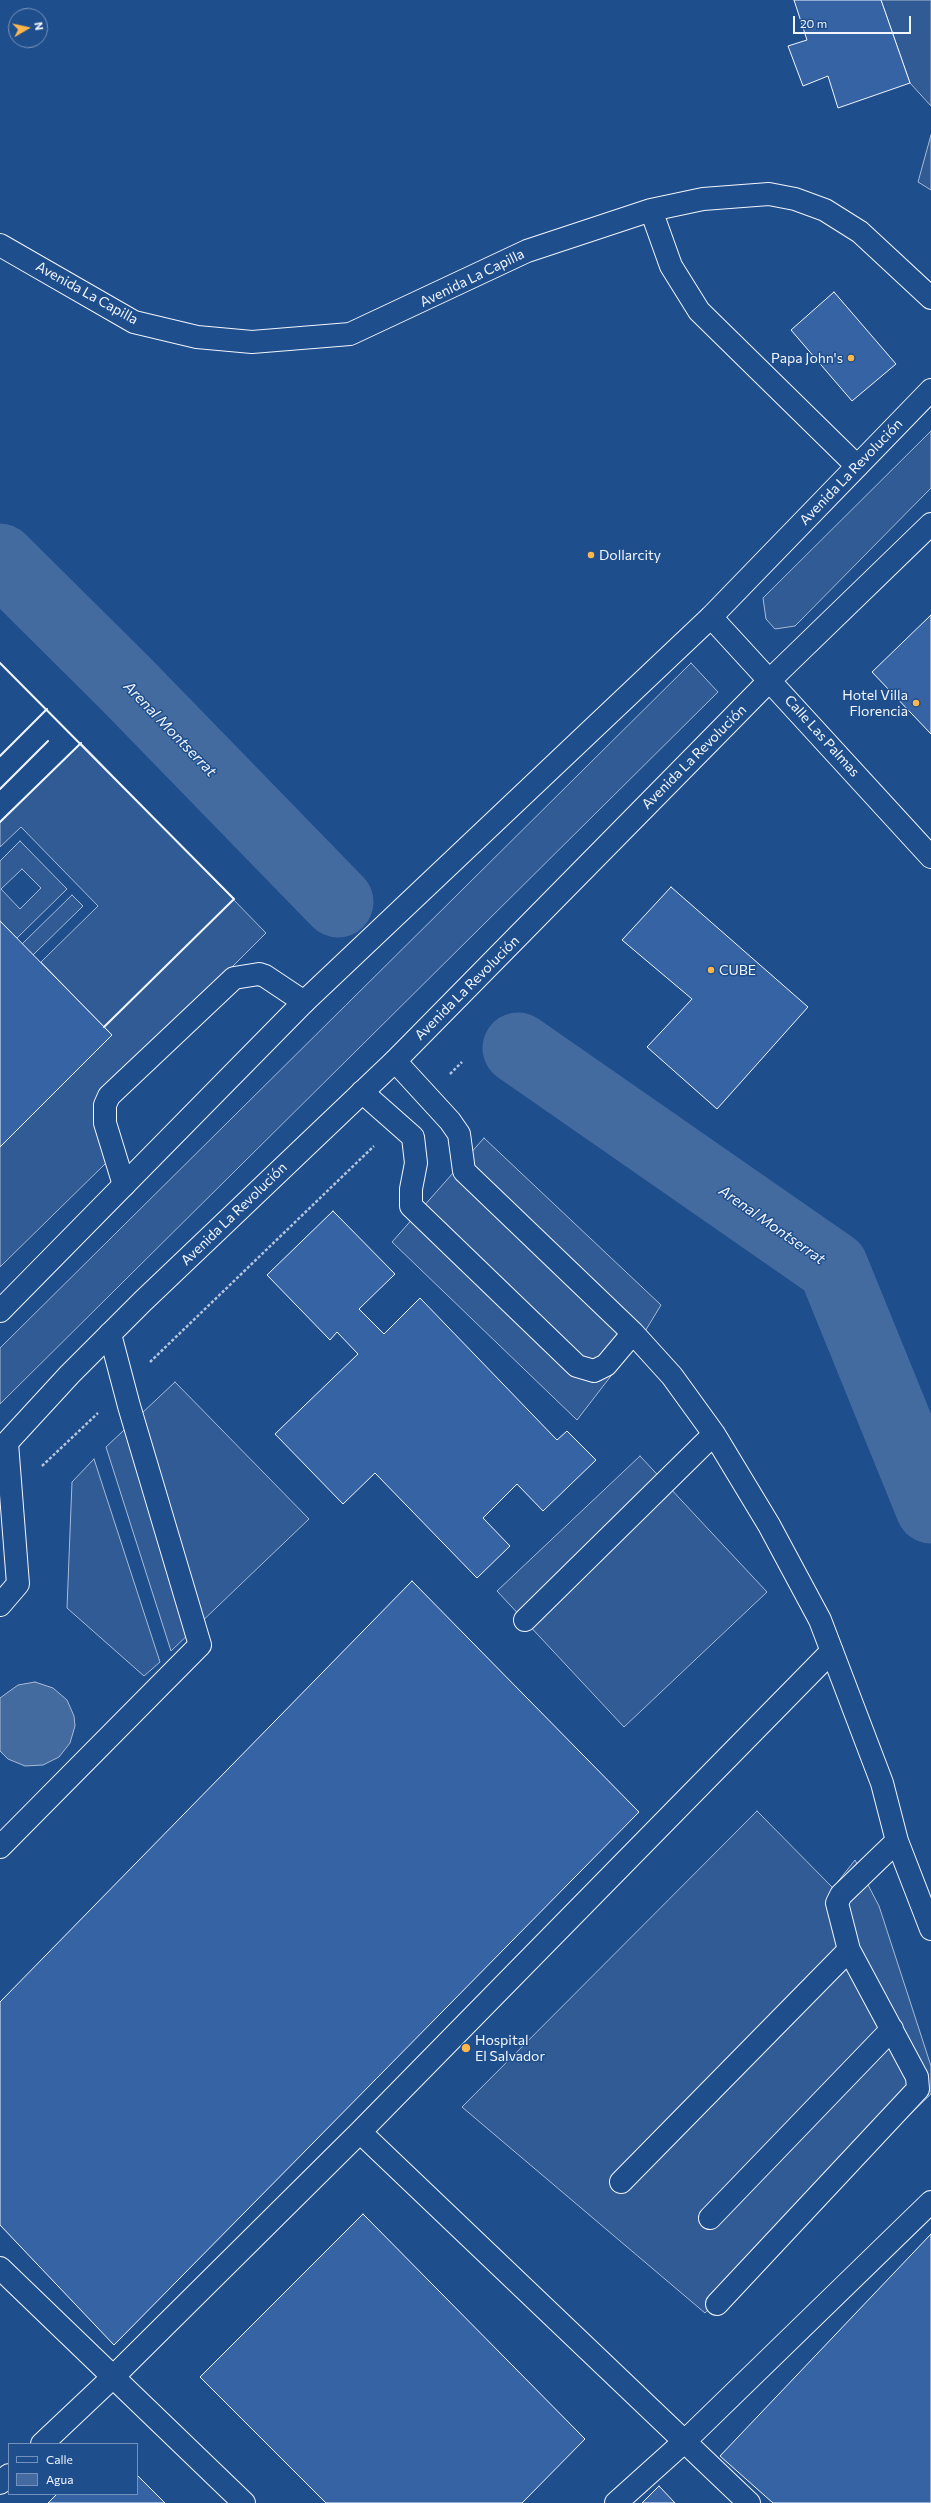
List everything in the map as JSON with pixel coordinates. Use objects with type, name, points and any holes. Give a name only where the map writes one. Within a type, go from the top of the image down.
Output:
[{"type":"main road","name":"Avenida La Capilla","points":[[0,245],[134,322],[196,337],[252,342],[350,334],[527,251],[651,210],[703,199],[769,194],[795,199],[825,210],[860,232],[931,298]]},
{"type":"main road","points":[[651,210],[671,266],[699,311],[857,466]]},
{"type":"main road","name":"Avenida La Revolución","points":[[0,1311],[304,1002],[711,617],[931,390]]},
{"type":"main road","name":"Avenida La Revolución","points":[[3,1446],[110,1334],[395,1062],[771,679],[931,524]]},
{"type":"main road","name":"Calle Las Palmas","points":[[711,617],[771,679],[931,857]]},
{"type":"main road","points":[[124,1185],[105,1123],[106,1105],[109,1096],[234,978],[259,974],[265,976],[304,1002]]},
{"type":"main road","points":[[395,1062],[450,1121],[459,1134],[464,1171],[632,1333],[672,1376],[714,1434],[795,1571],[832,1651],[882,1783],[897,1841],[931,1929]]},
{"type":"main road","points":[[362,1092],[413,1137],[416,1163],[411,1189],[411,1206],[577,1366],[594,1371],[606,1365],[632,1333]]},
{"type":"main road","points":[[0,1847],[200,1645],[124,1387],[110,1334]]},
{"type":"main road","points":[[525,1620],[714,1434]]},
{"type":"main road","points":[[0,1605],[18,1584],[11,1496],[3,1446]]},
{"type":"main road","points":[[43,2443],[113,2377],[360,2132],[832,1651]]},
{"type":"main road","points":[[717,2304],[918,2089],[917,2077],[849,1950],[838,1914],[837,1903],[841,1895],[897,1841]]},
{"type":"main road","points":[[621,2182],[849,1950]]},
{"type":"main road","points":[[710,2218],[892,2029]]},
{"type":"main road","points":[[360,2132],[685,2441],[748,2503]]},
{"type":"main road","points":[[616,2503],[685,2441],[931,2202]]},
{"type":"main road","points":[[0,2268],[244,2503]]},
{"type":"main road","points":[[0,2483],[8,2476]]},
{"type":"path","points":[[427,1096],[462,1062]]},
{"type":"path","points":[[11,1496],[398,1124]]},
{"type":"shaded area","points":[[881,0],[931,0],[931,106],[910,83]]},
{"type":"shaded area","points":[[931,135],[931,190],[918,182]]},
{"type":"shaded area","points":[[931,431],[931,488],[795,626],[775,629],[766,619],[763,598]]},
{"type":"shaded area","points":[[691,663],[718,692],[0,1404],[0,1348]]},
{"type":"shaded area","points":[[81,743],[266,933],[95,1104],[107,1162],[0,1267],[0,1147],[112,1035],[41,962],[98,906],[21,827],[0,847],[0,822]]},
{"type":"shaded area","points":[[20,841],[67,889],[17,938],[0,921],[0,861]],"holes":[[[22,869],[41,888],[20,909],[1,889]]]},
{"type":"shaded area","points":[[72,895],[83,906],[33,955],[22,944]]},
{"type":"shaded area","points":[[484,1138],[661,1305],[644,1333],[577,1420],[392,1242]]},
{"type":"shaded area","points":[[175,1382],[309,1519],[171,1651],[106,1447]]},
{"type":"shaded area","points":[[640,1456],[767,1592],[624,1727],[497,1591]]},
{"type":"shaded area","points":[[94,1459],[160,1662],[144,1676],[67,1608],[72,1482]]},
{"type":"shaded area","points":[[757,1811],[833,1888],[855,1860],[879,1906],[931,2066],[931,2094],[705,2313],[462,2107]]},
{"type":"water","points":[[35,1682],[53,1688],[67,1700],[74,1716],[75,1726],[70,1743],[59,1757],[43,1765],[25,1766],[8,1759],[0,1751],[0,1698],[18,1685]]},
{"type":"building","points":[[794,0],[881,0],[910,83],[838,108],[828,76],[803,86],[788,46],[807,40]]},
{"type":"building","points":[[834,292],[896,364],[852,401],[791,330]]},
{"type":"building","name":"Hotel Villa Florencia","points":[[931,615],[931,734],[872,672]]},
{"type":"building","name":"CUBE","points":[[671,887],[808,1007],[717,1109],[647,1047],[692,999],[622,940]]},
{"type":"building","points":[[0,921],[112,1035],[0,1147]]},
{"type":"building","points":[[333,1211],[395,1274],[359,1309],[384,1334],[420,1298],[557,1440],[567,1431],[596,1460],[543,1511],[517,1484],[483,1518],[510,1546],[477,1578],[375,1473],[343,1504],[275,1434],[358,1354],[337,1332],[330,1340],[267,1275]]},
{"type":"building","name":"Hospital El Salvador","points":[[412,1581],[639,1812],[114,2345],[0,2225],[0,2002]]},
{"type":"building","points":[[363,2214],[585,2439],[522,2503],[326,2503],[200,2377]]},
{"type":"building","points":[[931,2234],[931,2503],[773,2503],[720,2456]]},
{"type":"building","points":[[138,2476],[165,2503],[48,2503],[56,2495],[138,2495]]},
{"type":"building","points":[[659,2486],[675,2503],[642,2503]]},
{"type":"waterway","name":"Arenal Montserrat","points":[[0,559],[125,683],[338,902]]},
{"type":"waterway","name":"Arenal Montserrat","points":[[518,1048],[833,1267],[931,1508]]},
{"type":"wall","points":[[0,663],[234,899],[104,1027]]},
{"type":"wall","points":[[0,756],[47,709]]},
{"type":"wall","points":[[0,789],[48,741]]},
{"type":"wall","points":[[0,822],[81,743]]},
{"type":"place","name":"Papa John's","points":[[851,358]]},
{"type":"place","name":"Dollarcity","points":[[591,555]]},
{"type":"place","name":"Hotel Villa Florencia","points":[[916,703]]},
{"type":"place","name":"CUBE","points":[[711,970]]},
{"type":"place","name":"Hospital El Salvador","points":[[466,2048]]}]
